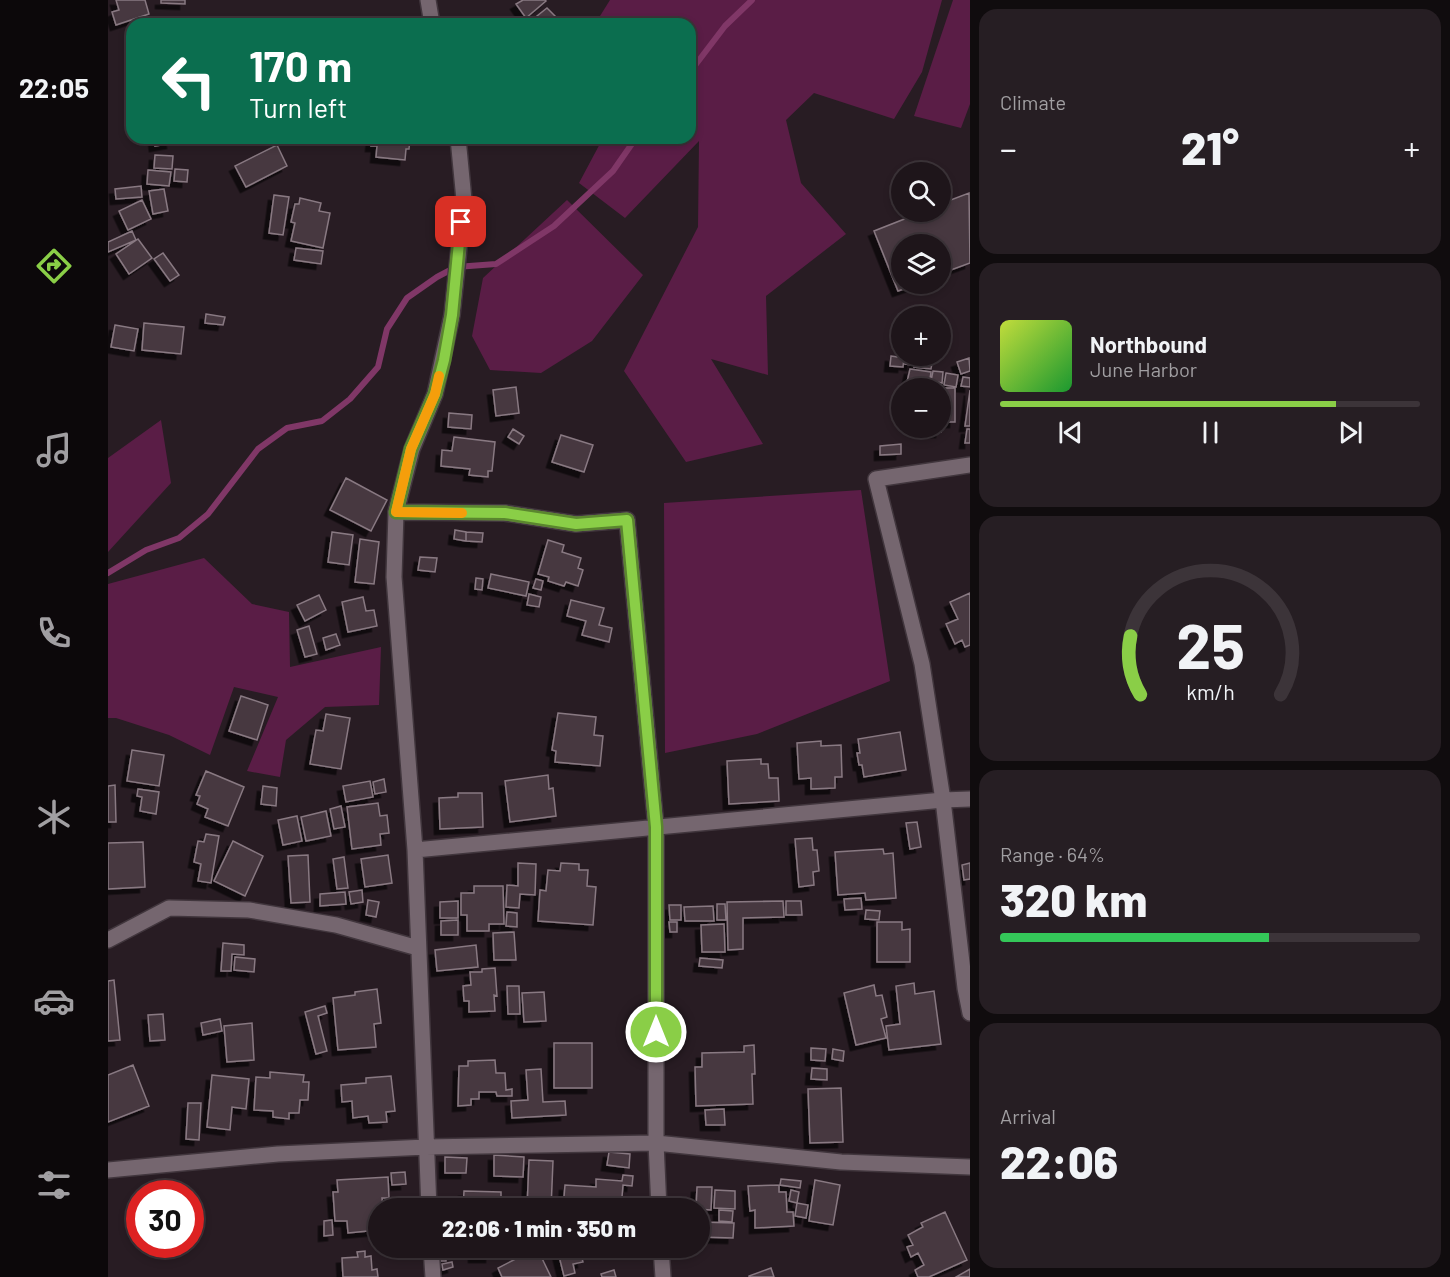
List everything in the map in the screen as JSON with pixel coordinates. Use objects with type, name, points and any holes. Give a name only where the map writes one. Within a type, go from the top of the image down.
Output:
[{"type":"street","points":[[428,0],[431,18]]},
{"type":"street","points":[[428,1198],[415,850],[394,577],[396,512],[411,449],[435,394],[452,315],[464,200],[459,144]]},
{"type":"street","points":[[970,465],[876,478],[922,664],[943,800],[965,988],[970,1013]]},
{"type":"street","points":[[396,512],[505,513],[576,524],[627,520],[656,827],[656,1143],[658,1198]]},
{"type":"street","points":[[415,850],[970,799]]},
{"type":"street","points":[[108,940],[169,908],[249,910],[336,925],[418,948]]},
{"type":"street","points":[[108,1170],[278,1154],[426,1147],[656,1143],[841,1162],[970,1167]]},
{"type":"street","points":[[432,1258],[433,1277]]},
{"type":"street","points":[[662,1258],[663,1277]]},
{"type":"shaded area","points":[[610,0],[942,0],[922,72],[894,119],[814,93],[786,120],[801,183],[846,234],[766,296],[768,375],[711,359],[763,444],[686,462],[624,371],[698,227],[699,141],[625,218],[579,183],[600,144],[696,144],[696,18],[599,18]]},
{"type":"shaded area","points":[[953,0],[970,0],[970,104],[961,128],[914,116]]},
{"type":"shaded area","points":[[567,200],[643,275],[592,341],[541,373],[490,370],[472,336],[483,278]]},
{"type":"shaded area","points":[[161,420],[171,483],[108,552],[108,458]]},
{"type":"shaded area","points":[[861,490],[890,681],[757,734],[665,753],[664,503]]},
{"type":"shaded area","points":[[204,558],[252,604],[289,612],[290,667],[381,647],[379,705],[325,707],[286,740],[280,777],[247,771],[278,697],[234,687],[210,755],[169,735],[116,718],[108,718],[108,584]]},
{"type":"building","points":[[116,0],[145,0],[149,14],[137,18],[126,18],[126,22],[116,25],[112,12],[119,10]]},
{"type":"building","points":[[161,0],[185,0],[185,4],[161,3]]},
{"type":"building","points":[[523,0],[546,1],[526,18],[516,4]]},
{"type":"building","points":[[547,8],[557,18],[534,18]]},
{"type":"building","points":[[371,144],[409,144],[409,149],[406,149],[405,160],[376,157],[377,146],[371,146]]},
{"type":"building","points":[[277,145],[287,166],[246,187],[235,166]]},
{"type":"building","points":[[155,155],[173,156],[172,169],[154,168]]},
{"type":"building","points":[[175,169],[188,170],[187,182],[174,181]]},
{"type":"building","points":[[148,170],[171,172],[169,186],[147,184]]},
{"type":"building","points":[[141,186],[142,197],[116,199],[115,189]]},
{"type":"building","points":[[164,189],[168,211],[153,214],[149,191]]},
{"type":"building","points":[[969,193],[970,263],[951,270],[951,234],[891,234],[891,274],[874,231],[897,222],[951,222],[951,200]]},
{"type":"building","points":[[274,195],[289,197],[283,235],[269,233]]},
{"type":"building","points":[[300,198],[321,203],[319,211],[330,213],[323,248],[291,241],[295,223],[291,222],[295,204],[299,204]]},
{"type":"building","points":[[142,200],[151,219],[128,230],[119,211]]},
{"type":"building","points":[[132,231],[136,240],[108,252],[108,242]]},
{"type":"building","points":[[138,239],[152,258],[129,274],[116,254]]},
{"type":"building","points":[[296,248],[323,251],[321,264],[294,260]]},
{"type":"building","points":[[163,253],[179,275],[170,281],[154,259]]},
{"type":"building","points":[[206,314],[225,317],[223,325],[205,323]]},
{"type":"building","points":[[144,323],[184,327],[181,354],[142,350]]},
{"type":"building","points":[[115,325],[138,329],[134,351],[111,347]]},
{"type":"building","points":[[969,358],[970,371],[961,374],[957,362]]},
{"type":"building","points":[[914,366],[932,366],[931,369]]},
{"type":"building","points":[[910,369],[931,372],[930,378],[908,378]]},
{"type":"building","points":[[933,371],[943,372],[942,378],[932,378]]},
{"type":"building","points":[[946,373],[958,375],[956,387],[951,386],[951,378],[945,378]]},
{"type":"building","points":[[963,377],[970,378],[970,387],[961,386]]},
{"type":"building","points":[[516,387],[519,413],[496,416],[493,390]]},
{"type":"building","points":[[951,388],[955,388],[955,422],[951,422]]},
{"type":"building","points":[[970,390],[970,426],[965,426]]},
{"type":"building","points":[[449,413],[472,415],[471,429],[448,427]]},
{"type":"building","points":[[513,429],[524,436],[519,444],[508,437]]},
{"type":"building","points":[[967,429],[970,429],[970,443],[965,443]]},
{"type":"building","points":[[561,435],[593,445],[584,472],[552,462]]},
{"type":"building","points":[[454,437],[495,442],[492,471],[488,471],[488,477],[469,475],[470,469],[441,466],[442,450],[452,451]]},
{"type":"building","points":[[901,444],[901,454],[880,455],[880,446]]},
{"type":"building","points":[[346,478],[387,500],[371,531],[330,510]]},
{"type":"building","points":[[455,530],[466,532],[466,541],[454,539]]},
{"type":"building","points":[[332,532],[353,535],[349,565],[328,562]]},
{"type":"building","points":[[466,532],[483,533],[482,542],[466,541]]},
{"type":"building","points":[[360,539],[379,542],[374,584],[355,582]]},
{"type":"building","points":[[548,540],[564,545],[562,552],[581,558],[578,568],[583,570],[578,586],[566,582],[564,586],[548,581],[549,577],[538,574]]},
{"type":"building","points":[[420,557],[437,558],[435,572],[418,570]]},
{"type":"building","points":[[491,574],[529,582],[526,596],[488,588]]},
{"type":"building","points":[[476,578],[483,579],[482,590],[475,589]]},
{"type":"building","points":[[536,579],[543,581],[541,590],[533,588]]},
{"type":"building","points":[[970,593],[970,645],[965,647],[962,640],[955,644],[946,624],[958,619],[950,602]]},
{"type":"building","points":[[529,594],[541,597],[539,607],[527,605]]},
{"type":"building","points":[[319,595],[326,610],[305,621],[297,605]]},
{"type":"building","points":[[363,597],[366,611],[374,610],[377,626],[348,632],[342,602]]},
{"type":"building","points":[[571,600],[604,608],[599,625],[612,628],[609,642],[582,635],[586,621],[567,616]]},
{"type":"building","points":[[309,626],[317,654],[305,657],[297,630]]},
{"type":"building","points":[[336,634],[340,645],[326,650],[323,638]]},
{"type":"building","points":[[241,696],[268,705],[257,740],[229,731]]},
{"type":"building","points":[[558,713],[596,717],[594,735],[603,736],[600,766],[555,762],[556,751],[552,750]]},
{"type":"building","points":[[326,714],[350,718],[341,769],[310,764],[316,730],[323,731]]},
{"type":"building","points":[[900,732],[906,770],[864,777],[857,753],[860,753],[858,739]]},
{"type":"building","points":[[821,741],[821,746],[841,745],[842,777],[835,777],[835,788],[811,789],[811,778],[799,779],[797,743]]},
{"type":"building","points":[[132,750],[164,755],[159,786],[127,781]]},
{"type":"building","points":[[761,759],[761,764],[768,764],[769,778],[778,778],[779,801],[729,804],[727,761]]},
{"type":"building","points":[[206,771],[244,787],[228,826],[205,817],[208,809],[197,804],[200,796],[196,795]]},
{"type":"building","points":[[548,775],[549,789],[553,788],[556,816],[510,822],[505,781]]},
{"type":"building","points":[[384,779],[386,792],[375,794],[373,782]]},
{"type":"building","points":[[370,781],[373,797],[346,802],[343,786]]},
{"type":"building","points":[[115,785],[116,822],[108,822],[108,786]]},
{"type":"building","points":[[263,786],[277,788],[276,806],[261,804]]},
{"type":"building","points":[[138,789],[159,792],[156,814],[140,811],[142,797],[137,796]]},
{"type":"building","points":[[458,793],[482,793],[483,827],[440,829],[439,798],[458,797]]},
{"type":"building","points":[[378,803],[380,816],[387,815],[389,833],[380,834],[381,845],[352,849],[347,807]]},
{"type":"building","points":[[341,806],[345,827],[334,829],[330,809]]},
{"type":"building","points":[[326,811],[331,836],[306,841],[301,817]]},
{"type":"building","points":[[297,816],[302,841],[283,845],[278,820]]},
{"type":"building","points":[[917,822],[921,847],[910,849],[906,823]]},
{"type":"building","points":[[206,834],[219,836],[211,883],[198,881],[201,864],[194,862],[198,841],[204,842]]},
{"type":"building","points":[[812,838],[813,850],[817,850],[819,871],[813,872],[814,885],[799,887],[795,839]]},
{"type":"building","points":[[233,841],[263,856],[245,896],[214,881]]},
{"type":"building","points":[[143,842],[145,887],[108,889],[108,843]]},
{"type":"building","points":[[883,849],[884,854],[893,853],[896,898],[866,900],[865,893],[838,895],[835,852]]},
{"type":"building","points":[[308,855],[310,902],[291,903],[288,856]]},
{"type":"building","points":[[388,855],[392,883],[365,887],[361,859]]},
{"type":"building","points":[[344,857],[348,888],[337,889],[333,859]]},
{"type":"building","points":[[518,863],[536,864],[535,895],[520,894],[519,908],[506,907],[507,885],[518,886]]},
{"type":"building","points":[[561,863],[579,864],[579,870],[588,870],[587,886],[596,887],[593,925],[538,921],[540,890],[546,891],[548,870],[560,871]]},
{"type":"building","points":[[970,863],[970,879],[964,880],[962,865]]},
{"type":"building","points":[[474,886],[503,886],[504,924],[489,924],[489,931],[467,931],[467,915],[461,915],[461,893],[474,893]]},
{"type":"building","points":[[362,890],[363,902],[351,904],[349,892]]},
{"type":"building","points":[[345,892],[346,904],[320,906],[320,894]]},
{"type":"building","points":[[861,898],[862,909],[845,910],[844,899]]},
{"type":"building","points":[[368,900],[379,902],[376,917],[366,915]]},
{"type":"building","points":[[458,901],[458,918],[440,918],[440,902]]},
{"type":"building","points":[[783,901],[784,917],[743,918],[743,949],[728,950],[727,902]]},
{"type":"building","points":[[786,901],[801,901],[802,915],[786,915]]},
{"type":"building","points":[[717,904],[725,904],[726,920],[717,920]]},
{"type":"building","points":[[669,905],[681,905],[681,920],[670,920]]},
{"type":"building","points":[[713,906],[714,921],[685,921],[684,907]]},
{"type":"building","points":[[866,910],[880,911],[879,920],[865,919]]},
{"type":"building","points":[[507,912],[517,913],[517,927],[506,926]]},
{"type":"building","points":[[458,920],[458,935],[441,935],[441,921]]},
{"type":"building","points":[[669,922],[677,922],[677,932],[670,932]]},
{"type":"building","points":[[877,922],[902,922],[902,930],[910,929],[910,962],[877,962]]},
{"type":"building","points":[[724,924],[725,952],[702,952],[701,925]]},
{"type":"building","points":[[514,932],[516,960],[494,960],[493,933]]},
{"type":"building","points":[[223,943],[244,945],[244,955],[232,954],[231,971],[221,971]]},
{"type":"building","points":[[476,945],[478,967],[437,971],[435,950]]},
{"type":"building","points":[[235,957],[255,959],[254,972],[234,970]]},
{"type":"building","points":[[700,958],[723,960],[722,968],[699,966]]},
{"type":"building","points":[[495,968],[497,996],[494,995],[495,1011],[469,1012],[469,1001],[464,1001],[463,986],[471,985],[470,972],[482,972],[482,969]]},
{"type":"building","points":[[114,980],[120,1040],[108,1041],[108,981]]},
{"type":"building","points":[[914,983],[915,994],[934,991],[941,1044],[889,1050],[886,1026],[900,1024],[896,986]]},
{"type":"building","points":[[874,985],[876,996],[882,995],[887,1017],[881,1019],[886,1038],[856,1045],[844,993]]},
{"type":"building","points":[[507,986],[519,986],[520,1014],[508,1014]]},
{"type":"building","points":[[377,989],[381,1023],[374,1024],[376,1047],[338,1050],[333,998]]},
{"type":"building","points":[[544,992],[546,1021],[524,1022],[522,993]]},
{"type":"building","points":[[325,1006],[327,1013],[318,1016],[327,1051],[316,1054],[305,1012]]},
{"type":"building","points":[[163,1014],[165,1040],[150,1041],[148,1015]]},
{"type":"building","points":[[220,1019],[222,1031],[203,1035],[201,1023]]},
{"type":"building","points":[[252,1023],[254,1060],[227,1062],[224,1026]]},
{"type":"building","points":[[554,1043],[592,1043],[592,1088],[554,1088]]},
{"type":"building","points":[[754,1045],[753,1104],[696,1106],[695,1067],[702,1067],[702,1053],[744,1052],[744,1046]]},
{"type":"building","points":[[811,1048],[826,1049],[825,1061],[811,1060]]},
{"type":"building","points":[[833,1049],[844,1051],[843,1061],[832,1059]]},
{"type":"building","points":[[495,1060],[496,1073],[505,1073],[506,1090],[512,1089],[512,1096],[497,1096],[496,1092],[479,1092],[479,1099],[471,1099],[471,1105],[458,1106],[459,1066],[468,1066],[468,1061]]},
{"type":"building","points":[[133,1065],[149,1106],[108,1122],[108,1075]]},
{"type":"building","points":[[812,1068],[827,1069],[827,1080],[811,1079]]},
{"type":"building","points":[[541,1069],[543,1102],[565,1101],[566,1115],[512,1118],[511,1101],[528,1100],[526,1070]]},
{"type":"building","points":[[270,1072],[304,1075],[303,1082],[309,1082],[308,1100],[300,1100],[299,1113],[289,1113],[289,1119],[273,1117],[273,1111],[254,1110],[256,1077],[270,1078]]},
{"type":"building","points":[[212,1075],[249,1079],[246,1109],[232,1107],[230,1130],[207,1127]]},
{"type":"building","points":[[391,1076],[395,1111],[386,1112],[387,1122],[369,1123],[368,1116],[353,1118],[352,1101],[342,1102],[341,1085],[366,1083],[366,1078]]},
{"type":"building","points":[[841,1088],[843,1142],[810,1143],[808,1089]]},
{"type":"building","points":[[188,1103],[201,1103],[199,1140],[186,1139]]},
{"type":"building","points":[[724,1109],[725,1125],[706,1125],[705,1110]]},
{"type":"building","points":[[609,1152],[630,1154],[629,1168],[607,1165]]},
{"type":"building","points":[[494,1155],[524,1157],[523,1177],[494,1176]]},
{"type":"building","points":[[445,1157],[467,1158],[466,1173],[445,1173]]},
{"type":"building","points":[[529,1160],[553,1161],[551,1198],[527,1198]]},
{"type":"building","points":[[405,1172],[406,1184],[392,1185],[391,1173]]},
{"type":"building","points":[[623,1175],[633,1176],[632,1186],[623,1185],[622,1198],[564,1198],[565,1185],[596,1187],[596,1179],[622,1181]]},
{"type":"building","points":[[388,1177],[389,1198],[368,1198],[368,1231],[348,1233],[347,1221],[335,1221],[333,1192],[338,1192],[337,1180]]},
{"type":"building","points":[[781,1179],[801,1181],[800,1188],[780,1185]]},
{"type":"building","points":[[815,1180],[840,1185],[833,1225],[809,1221]]},
{"type":"building","points":[[779,1185],[779,1192],[786,1192],[787,1212],[793,1212],[794,1226],[755,1228],[755,1210],[750,1211],[748,1186]]},
{"type":"building","points":[[697,1187],[712,1187],[711,1210],[710,1198],[696,1198]]},
{"type":"building","points":[[715,1190],[735,1191],[735,1209],[714,1208]]},
{"type":"building","points":[[791,1190],[799,1192],[797,1203],[789,1201]]},
{"type":"building","points":[[464,1191],[501,1192],[501,1198],[464,1198]]},
{"type":"building","points":[[797,1203],[808,1205],[806,1218],[795,1216]]},
{"type":"building","points":[[719,1210],[733,1211],[732,1222],[719,1221]]},
{"type":"building","points":[[945,1212],[967,1260],[929,1277],[918,1277],[915,1270],[924,1265],[918,1253],[911,1257],[907,1247],[913,1245],[908,1235],[923,1227],[921,1223]]},
{"type":"building","points":[[332,1220],[333,1235],[324,1236],[324,1221]]},
{"type":"building","points":[[710,1222],[734,1223],[733,1238],[710,1237]]},
{"type":"building","points":[[365,1251],[365,1257],[371,1258],[372,1270],[377,1269],[378,1277],[343,1277],[342,1258],[358,1257],[357,1252]]},
{"type":"building","points":[[518,1258],[542,1258],[551,1277],[502,1277],[498,1268]]},
{"type":"building","points":[[560,1258],[582,1258],[583,1262],[573,1264],[575,1273],[564,1276]]},
{"type":"building","points":[[452,1262],[453,1267],[443,1270],[442,1264]]},
{"type":"building","points":[[771,1268],[774,1277],[749,1277],[749,1276]]},
{"type":"building","points":[[970,1269],[970,1277],[956,1277]]},
{"type":"building","points":[[614,1270],[616,1277],[602,1277],[601,1274]]},
{"type":"waterway","points":[[696,64],[725,26],[752,0]]},
{"type":"waterway","points":[[108,573],[146,550],[179,538],[208,514],[258,449],[287,428],[322,421],[350,399],[378,367],[387,329],[407,298],[456,267],[496,264],[554,226],[613,171],[632,144]]},
{"type":"slow traffic","points":[[439,376],[435,394],[411,449],[396,512],[462,513]]},
{"type":"route","points":[[461,222],[452,315],[444,360],[435,394],[411,449],[396,512],[505,513],[576,524],[627,520],[656,827],[656,1032]]}]
